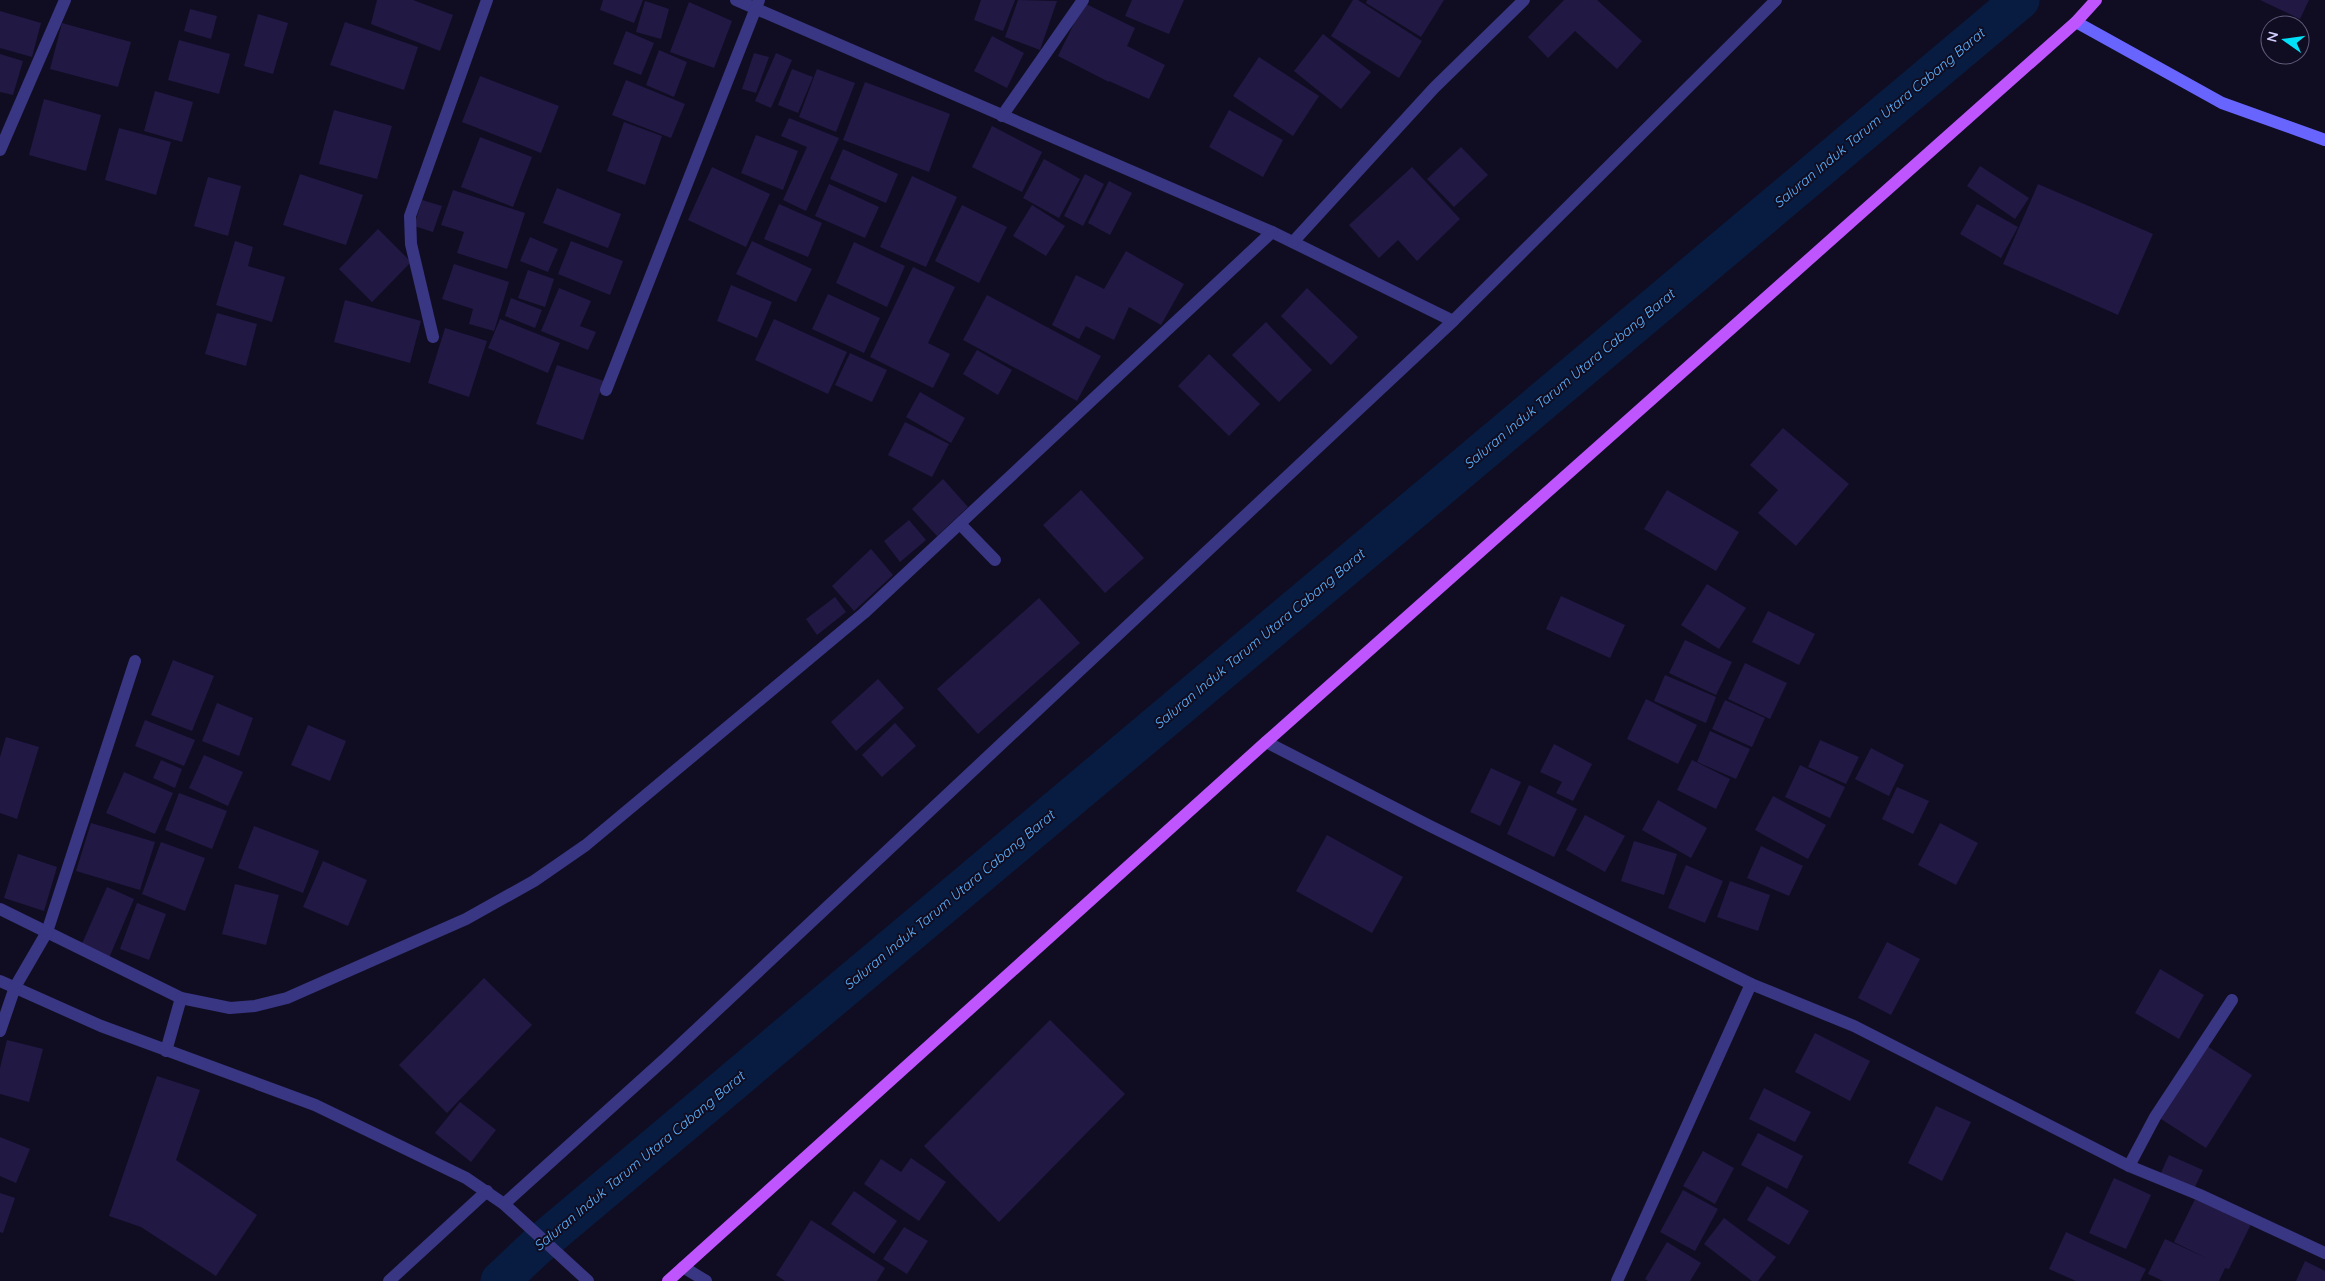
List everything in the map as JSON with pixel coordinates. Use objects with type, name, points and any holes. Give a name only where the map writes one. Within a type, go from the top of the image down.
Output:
[{"type":"main road","points":[[668,1281],[1266,742],[2076,22],[2096,0]]},
{"type":"street","points":[[0,150],[65,0]]},
{"type":"street","points":[[433,337],[411,244],[410,216],[488,0]]},
{"type":"street","points":[[736,0],[757,4],[1002,116],[1272,232],[1452,321]]},
{"type":"street","points":[[1002,116],[1083,0]]},
{"type":"street","points":[[1293,242],[1434,88],[1524,0]]},
{"type":"street","points":[[504,1204],[688,1036],[1452,321],[1776,0]]},
{"type":"street","points":[[606,390],[757,4]]},
{"type":"street","points":[[2076,22],[2222,103],[2325,140]]},
{"type":"street","points":[[0,910],[44,937],[181,998],[230,1008],[255,1006],[287,998],[466,919],[534,881],[586,845],[864,613],[962,528],[1272,232]]},
{"type":"street","points":[[962,528],[995,560]]},
{"type":"street","points":[[0,1031],[18,982],[44,937],[135,661]]},
{"type":"street","points":[[1266,742],[1430,826],[1751,984],[1854,1026],[2129,1166],[2200,1195],[2325,1253]]},
{"type":"street","points":[[0,981],[18,982],[101,1026],[167,1047],[315,1105],[466,1178],[504,1204],[588,1281]]},
{"type":"street","points":[[1617,1281],[1751,984]]},
{"type":"street","points":[[167,1047],[181,998]]},
{"type":"street","points":[[2129,1166],[2155,1117],[2232,1000]]},
{"type":"street","points":[[389,1281],[486,1191]]},
{"type":"street","points":[[683,1267],[706,1281]]},
{"type":"building","points":[[377,0],[413,0],[453,15],[440,51],[371,24]]},
{"type":"building","points":[[603,0],[643,0],[634,23],[600,10]]},
{"type":"building","points":[[981,0],[1015,0],[1003,31],[974,20]]},
{"type":"building","points":[[1018,0],[1057,1],[1040,50],[1005,37]]},
{"type":"building","points":[[1132,0],[1184,0],[1169,34],[1125,16]]},
{"type":"building","points":[[1353,0],[1358,0],[1422,41],[1399,78],[1331,36]]},
{"type":"building","points":[[1367,0],[1444,0],[1421,37],[1366,3]]},
{"type":"building","points":[[1564,0],[1597,0],[1642,41],[1617,69],[1575,31],[1548,58],[1528,37]]},
{"type":"building","points":[[2260,0],[2309,0],[2302,15],[2292,15]]},
{"type":"building","points":[[645,1],[669,9],[661,39],[636,32]]},
{"type":"building","points":[[689,2],[732,21],[714,68],[670,52]]},
{"type":"building","points":[[1084,3],[1135,28],[1127,46],[1165,65],[1149,99],[1109,82],[1058,56]]},
{"type":"building","points":[[190,9],[217,16],[211,39],[184,31]]},
{"type":"building","points":[[0,11],[41,23],[32,57],[0,48]]},
{"type":"building","points":[[258,14],[288,23],[273,74],[244,66]]},
{"type":"building","points":[[345,22],[418,47],[404,90],[330,65]]},
{"type":"building","points":[[62,23],[131,42],[118,87],[50,69]]},
{"type":"building","points":[[626,31],[654,43],[641,75],[613,64]]},
{"type":"building","points":[[1323,34],[1371,72],[1341,109],[1294,71]]},
{"type":"building","points":[[992,36],[1024,53],[1007,88],[974,71]]},
{"type":"building","points":[[179,40],[230,54],[219,94],[168,80]]},
{"type":"building","points":[[659,50],[687,62],[674,97],[646,85]]},
{"type":"building","points":[[754,53],[769,57],[756,93],[742,89]]},
{"type":"building","points":[[776,53],[792,60],[771,108],[755,101]]},
{"type":"building","points":[[0,54],[23,61],[13,95],[0,92]]},
{"type":"building","points":[[1259,57],[1319,96],[1293,136],[1233,96]]},
{"type":"building","points":[[792,69],[813,77],[798,113],[778,105]]},
{"type":"building","points":[[817,69],[855,83],[836,132],[799,117]]},
{"type":"building","points":[[480,76],[559,106],[541,153],[462,122]]},
{"type":"building","points":[[626,80],[685,104],[671,138],[612,115]]},
{"type":"building","points":[[865,82],[950,114],[929,172],[843,140]]},
{"type":"building","points":[[155,91],[193,102],[182,142],[144,131]]},
{"type":"building","points":[[44,99],[101,115],[86,171],[29,155]]},
{"type":"building","points":[[334,110],[392,126],[377,179],[319,164]]},
{"type":"building","points":[[1229,110],[1283,140],[1263,177],[1209,147]]},
{"type":"building","points":[[789,118],[839,138],[806,211],[783,200],[807,147],[781,136]]},
{"type":"building","points":[[624,122],[662,136],[645,185],[607,171]]},
{"type":"building","points":[[992,126],[1042,152],[1022,192],[972,167]]},
{"type":"building","points":[[119,128],[171,142],[156,195],[105,180]]},
{"type":"building","points":[[756,135],[798,151],[783,190],[741,173]]},
{"type":"building","points":[[480,137],[532,157],[513,207],[461,187]]},
{"type":"building","points":[[1461,147],[1488,175],[1454,207],[1427,179]]},
{"type":"building","points":[[843,149],[898,174],[886,203],[830,179]]},
{"type":"building","points":[[1044,159],[1080,179],[1059,218],[1023,198]]},
{"type":"building","points":[[1980,166],[2029,198],[2015,219],[1967,186]]},
{"type":"building","points":[[712,167],[770,194],[746,247],[688,220]]},
{"type":"building","points":[[1412,167],[1460,219],[1417,261],[1398,240],[1379,258],[1349,225]]},
{"type":"building","points":[[300,174],[363,195],[346,245],[283,225]]},
{"type":"building","points":[[1085,174],[1104,184],[1083,226],[1064,216]]},
{"type":"building","points":[[912,176],[957,197],[926,267],[880,247]]},
{"type":"building","points":[[208,177],[241,186],[228,236],[194,226]]},
{"type":"building","points":[[1109,181],[1132,193],[1110,235],[1088,223]]},
{"type":"building","points":[[829,184],[879,207],[865,238],[815,216]]},
{"type":"building","points":[[2038,184],[2153,234],[2118,315],[2003,264]]},
{"type":"building","points":[[557,188],[621,214],[608,248],[543,223]]},
{"type":"building","points":[[453,190],[525,213],[507,269],[457,253],[464,232],[441,225]]},
{"type":"building","points":[[422,200],[442,206],[433,232],[414,226]]},
{"type":"building","points":[[779,204],[822,223],[808,257],[764,239]]},
{"type":"building","points":[[1977,204],[2018,227],[2001,258],[1960,234]]},
{"type":"building","points":[[962,205],[1007,227],[979,283],[935,261]]},
{"type":"building","points":[[1032,205],[1065,226],[1046,256],[1013,236]]},
{"type":"building","points":[[378,229],[411,262],[372,302],[339,269]]},
{"type":"building","points":[[530,237],[558,249],[548,272],[520,261]]},
{"type":"building","points":[[235,241],[253,247],[248,266],[285,277],[272,322],[216,305]]},
{"type":"building","points":[[571,241],[623,261],[610,295],[558,274]]},
{"type":"building","points":[[752,241],[812,269],[796,302],[736,274]]},
{"type":"building","points":[[854,242],[905,266],[887,307],[836,283]]},
{"type":"building","points":[[1126,251],[1184,284],[1161,325],[1129,307],[1114,340],[1086,326],[1079,339],[1052,325],[1076,275],[1104,289]]},
{"type":"building","points":[[454,264],[509,282],[494,331],[469,324],[473,309],[442,299]]},
{"type":"building","points":[[913,267],[955,287],[928,343],[950,354],[933,388],[870,357]]},
{"type":"building","points":[[528,270],[554,279],[545,307],[518,298]]},
{"type":"building","points":[[731,285],[772,302],[757,338],[717,321]]},
{"type":"building","points":[[559,288],[591,301],[580,326],[596,332],[588,350],[541,331]]},
{"type":"building","points":[[1307,288],[1358,337],[1331,365],[1281,316]]},
{"type":"building","points":[[828,294],[880,318],[864,353],[812,329]]},
{"type":"building","points":[[987,295],[1101,356],[1077,401],[963,340]]},
{"type":"building","points":[[511,298],[542,310],[535,328],[505,316]]},
{"type":"building","points":[[345,300],[421,321],[410,363],[334,342]]},
{"type":"building","points":[[217,313],[257,324],[246,366],[205,354]]},
{"type":"building","points":[[500,319],[560,343],[548,373],[488,348]]},
{"type":"building","points":[[774,319],[847,352],[828,394],[755,360]]},
{"type":"building","points":[[1266,322],[1312,370],[1279,402],[1232,355]]},
{"type":"building","points":[[445,328],[487,341],[469,397],[428,383]]},
{"type":"building","points":[[977,350],[1012,370],[998,395],[963,374]]},
{"type":"building","points":[[850,353],[887,370],[872,402],[835,385]]},
{"type":"building","points":[[1209,354],[1260,404],[1229,436],[1178,386]]},
{"type":"building","points":[[557,365],[604,381],[583,440],[536,424]]},
{"type":"building","points":[[920,392],[965,418],[951,443],[906,417]]},
{"type":"building","points":[[905,422],[949,444],[932,477],[888,455]]},
{"type":"building","points":[[1783,428],[1849,484],[1796,546],[1758,513],[1778,490],[1750,465]]},
{"type":"building","points":[[943,479],[968,507],[937,536],[912,509]]},
{"type":"building","points":[[1081,490],[1144,558],[1105,593],[1043,525]]},
{"type":"building","points":[[1667,490],[1739,532],[1716,571],[1644,529]]},
{"type":"building","points":[[909,520],[926,540],[900,562],[884,541]]},
{"type":"building","points":[[871,549],[893,575],[854,611],[832,586]]},
{"type":"building","points":[[1707,584],[1746,608],[1719,649],[1681,625]]},
{"type":"building","points":[[1561,596],[1625,625],[1610,658],[1546,629]]},
{"type":"building","points":[[835,597],[846,612],[817,635],[806,619]]},
{"type":"building","points":[[1039,598],[1080,643],[978,734],[937,689]]},
{"type":"building","points":[[1768,611],[1815,634],[1799,665],[1752,642]]},
{"type":"building","points":[[1685,640],[1732,662],[1716,695],[1669,673]]},
{"type":"building","points":[[173,660],[214,676],[192,731],[151,715]]},
{"type":"building","points":[[1745,663],[1787,683],[1770,719],[1728,699]]},
{"type":"building","points":[[1665,675],[1716,697],[1706,723],[1654,701]]},
{"type":"building","points":[[878,679],[904,708],[856,751],[831,722]]},
{"type":"building","points":[[1646,699],[1697,725],[1678,764],[1627,739]]},
{"type":"building","points":[[1725,700],[1765,718],[1752,747],[1712,729]]},
{"type":"building","points":[[217,703],[253,718],[239,756],[202,741]]},
{"type":"building","points":[[145,720],[195,740],[184,766],[135,746]]},
{"type":"building","points":[[895,723],[916,746],[882,777],[862,755]]},
{"type":"building","points":[[308,725],[346,741],[330,781],[291,765]]},
{"type":"building","points":[[1710,731],[1750,749],[1736,779],[1697,762]]},
{"type":"building","points":[[6,737],[39,747],[17,819],[0,813],[0,757]]},
{"type":"building","points":[[1820,740],[1859,757],[1846,784],[1808,767]]},
{"type":"building","points":[[1554,744],[1592,764],[1573,801],[1556,793],[1562,782],[1540,772]]},
{"type":"building","points":[[1871,748],[1904,765],[1889,796],[1855,779]]},
{"type":"building","points":[[204,755],[243,772],[228,806],[189,788]]},
{"type":"building","points":[[161,760],[182,769],[175,788],[153,778]]},
{"type":"building","points":[[1692,760],[1730,779],[1716,809],[1677,790]]},
{"type":"building","points":[[1800,765],[1845,787],[1830,818],[1785,797]]},
{"type":"building","points":[[1491,768],[1521,782],[1500,826],[1470,812]]},
{"type":"building","points":[[124,772],[173,793],[155,834],[106,813]]},
{"type":"building","points":[[1529,785],[1577,809],[1554,857],[1507,834]]},
{"type":"building","points":[[1897,787],[1929,801],[1913,834],[1882,819]]},
{"type":"building","points":[[179,793],[227,811],[212,849],[165,830]]},
{"type":"building","points":[[1773,796],[1826,825],[1808,859],[1755,830]]},
{"type":"building","points":[[1658,800],[1707,828],[1691,858],[1642,830]]},
{"type":"building","points":[[1585,815],[1625,836],[1605,872],[1566,850]]},
{"type":"building","points":[[91,823],[155,842],[140,890],[76,871]]},
{"type":"building","points":[[1940,823],[1978,843],[1956,885],[1918,865]]},
{"type":"building","points":[[254,826],[319,851],[303,893],[238,868]]},
{"type":"building","points":[[1327,835],[1403,877],[1372,933],[1296,891]]},
{"type":"building","points":[[1634,841],[1677,854],[1664,895],[1621,881]]},
{"type":"building","points":[[161,842],[205,858],[185,911],[142,894]]},
{"type":"building","points":[[1761,846],[1803,866],[1789,896],[1747,878]]},
{"type":"building","points":[[18,854],[57,867],[44,911],[4,898]]},
{"type":"building","points":[[323,861],[367,880],[348,926],[303,907]]},
{"type":"building","points":[[1686,865],[1723,881],[1705,923],[1668,908]]},
{"type":"building","points":[[1730,881],[1770,895],[1758,931],[1717,917]]},
{"type":"building","points":[[235,884],[279,895],[266,945],[222,934]]},
{"type":"building","points":[[107,887],[134,899],[109,958],[81,946]]},
{"type":"building","points":[[137,903],[166,914],[149,960],[120,949]]},
{"type":"building","points":[[1887,942],[1920,959],[1891,1015],[1858,998]]},
{"type":"building","points":[[2160,969],[2204,995],[2179,1039],[2135,1013]]},
{"type":"building","points":[[484,978],[532,1025],[447,1113],[399,1065]]},
{"type":"building","points":[[1050,1020],[1125,1094],[999,1222],[924,1146]]},
{"type":"building","points":[[1815,1033],[1870,1061],[1850,1101],[1795,1072]]},
{"type":"building","points":[[7,1040],[43,1049],[29,1102],[0,1094],[0,1068]]},
{"type":"building","points":[[2207,1046],[2252,1075],[2206,1148],[2161,1119]]},
{"type":"building","points":[[157,1076],[200,1090],[176,1160],[257,1215],[216,1276],[141,1227],[109,1216]]},
{"type":"building","points":[[1764,1088],[1811,1112],[1795,1142],[1749,1119]]},
{"type":"building","points":[[460,1102],[496,1130],[471,1162],[435,1133]]},
{"type":"building","points":[[1936,1106],[1971,1122],[1942,1181],[1908,1163]]},
{"type":"building","points":[[1758,1133],[1803,1156],[1787,1189],[1741,1165]]},
{"type":"building","points":[[0,1137],[30,1149],[16,1183],[0,1176]]},
{"type":"building","points":[[1703,1151],[1734,1168],[1715,1204],[1683,1186]]},
{"type":"building","points":[[2169,1155],[2203,1170],[2193,1191],[2160,1175]]},
{"type":"building","points":[[911,1158],[946,1182],[919,1221],[864,1184],[881,1159],[901,1172]]},
{"type":"building","points":[[2114,1178],[2151,1195],[2126,1249],[2089,1233]]},
{"type":"building","points":[[1767,1186],[1809,1211],[1789,1245],[1747,1220]]},
{"type":"building","points":[[1683,1190],[1718,1209],[1695,1251],[1660,1232]]},
{"type":"building","points":[[854,1191],[897,1221],[874,1254],[831,1224]]},
{"type":"building","points":[[0,1193],[15,1198],[3,1233],[0,1232]]},
{"type":"building","points":[[2197,1195],[2252,1222],[2229,1269],[2225,1268],[2219,1281],[2163,1281],[2148,1274],[2165,1239],[2206,1258],[2174,1242]]},
{"type":"building","points":[[1724,1218],[1776,1257],[1758,1281],[1752,1281],[1704,1244]]},
{"type":"building","points":[[811,1220],[885,1268],[877,1281],[785,1281],[776,1275]]},
{"type":"building","points":[[904,1227],[928,1241],[907,1274],[883,1259]]},
{"type":"building","points":[[2066,1232],[2146,1269],[2140,1281],[2076,1281],[2049,1269]]},
{"type":"building","points":[[1667,1242],[1701,1263],[1690,1281],[1648,1281],[1645,1279]]},
{"type":"building","points":[[2305,1261],[2325,1271],[2325,1281],[2296,1281]]},
{"type":"waterway","name":"Saluran Induk Tarum Utara Cabang Barat","points":[[500,1281],[536,1247],[2020,0]]}]
